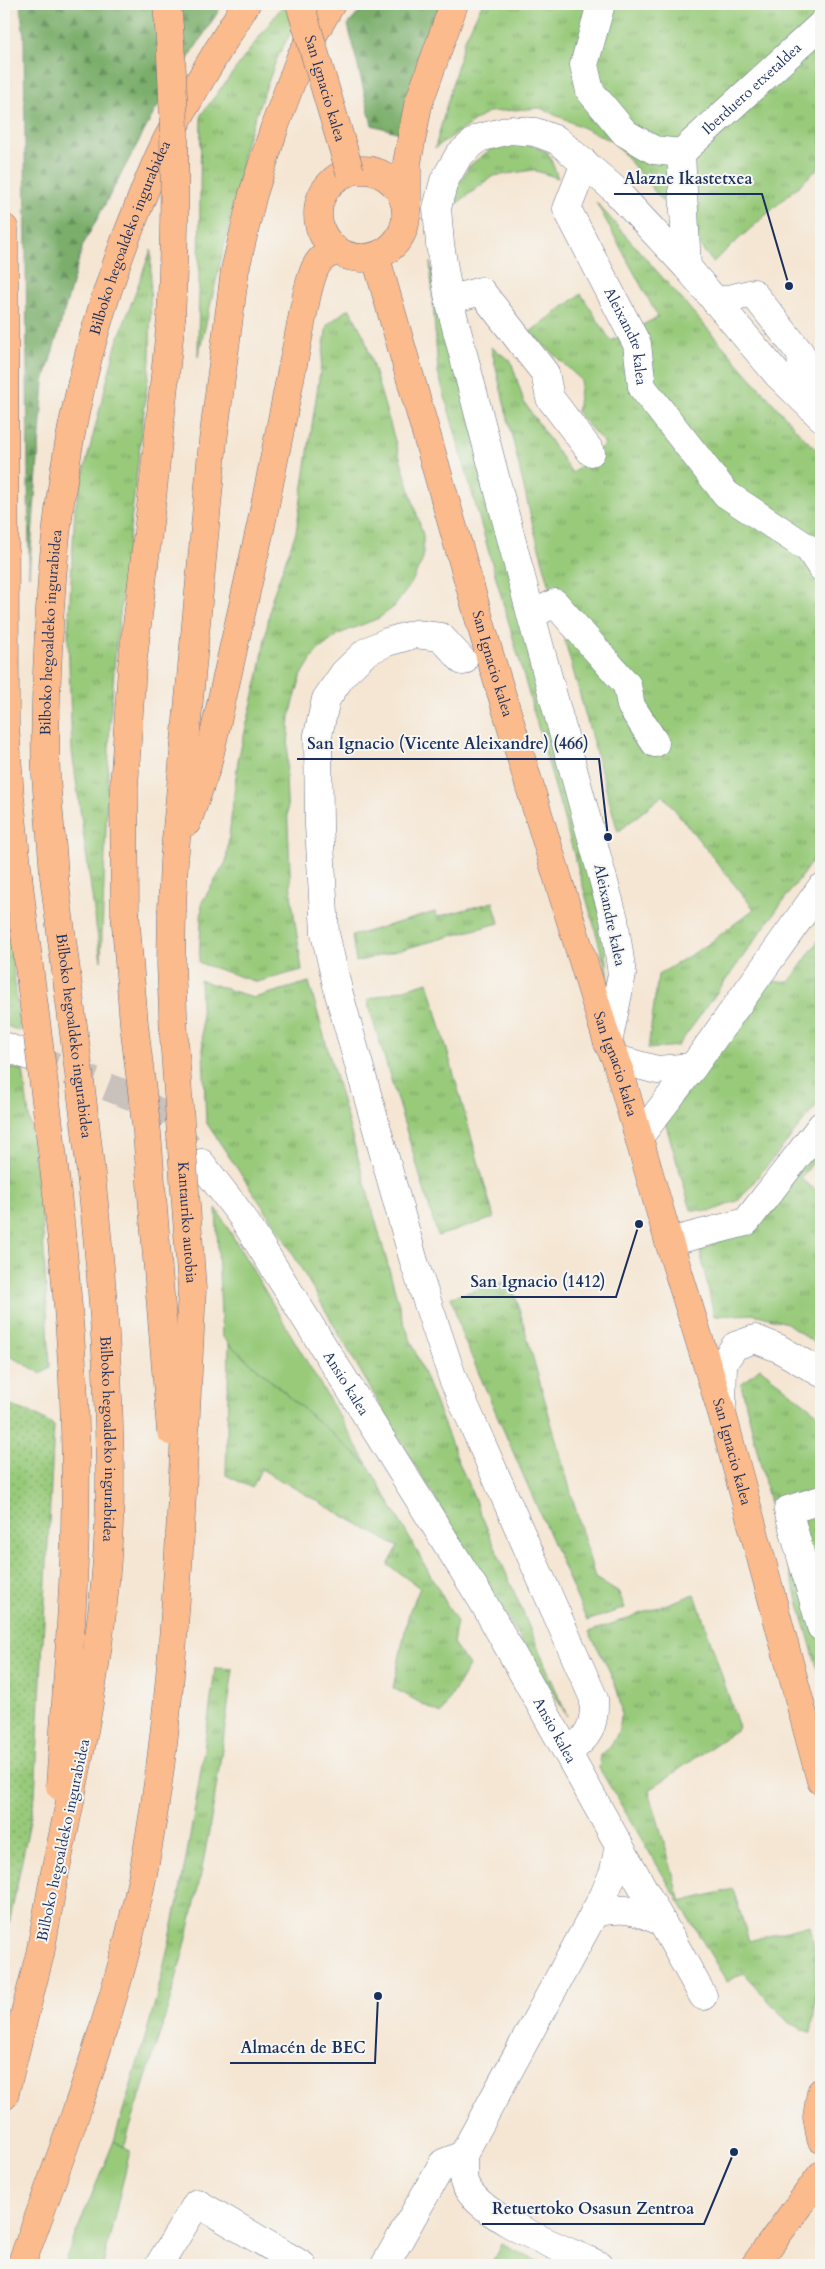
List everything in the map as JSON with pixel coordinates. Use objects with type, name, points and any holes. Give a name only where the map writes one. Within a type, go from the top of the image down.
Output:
[{"type":"main road","points":[[21,2265],[90,2071],[123,1960],[142,1873],[168,1699],[180,1534],[147,1133],[134,1024],[125,912],[124,787],[132,667],[171,319],[176,166],[173,74],[167,4]]},
{"type":"main road","name":"Bilboko hegoaldeko ingurabidea","points":[[4,2096],[40,1954],[54,1877],[82,1748],[95,1668],[108,1542],[109,1427],[104,1313],[96,1212],[54,876],[46,774],[49,606],[57,515],[71,430],[88,352],[104,298],[141,200],[169,136],[201,76],[246,4]]},
{"type":"main road","name":"San Ignacio kalea","points":[[300,4],[350,172]]},
{"type":"main road","points":[[174,861],[213,441],[235,270],[253,194],[276,123],[301,56],[332,4]]},
{"type":"main road","points":[[407,213],[404,198],[396,185],[384,175],[370,170],[350,172],[340,176],[328,185],[320,199],[317,213],[320,229],[327,242],[337,252],[350,258],[376,258],[389,250],[399,240],[405,227],[407,213],[406,163],[418,106],[454,4]]},
{"type":"main road","points":[[4,228],[6,726],[10,797],[67,1296],[74,1401],[76,1498],[71,1622],[54,1877]]},
{"type":"main road","points":[[174,861],[207,766],[261,525],[307,294],[320,258],[326,253],[337,252]]},
{"type":"main road","name":"San Ignacio kalea","points":[[376,258],[489,653],[639,1136],[669,1242],[722,1413],[821,1781]]},
{"type":"main road","points":[[4,361],[4,367]]},
{"type":"main road","name":"Kantauriko autobia","points":[[174,861],[171,964],[174,1037],[192,1289],[180,1534]]},
{"type":"main road","points":[[821,2092],[817,2116],[821,2139]]},
{"type":"main road","points":[[755,2265],[821,2175]]},
{"type":"street","points":[[601,4],[584,65],[590,91],[625,133],[654,150],[682,153],[687,268]]},
{"type":"street","name":"Iberduero etxetaldea","points":[[682,153],[821,25]]},
{"type":"street","name":"Aleixandre kalea","points":[[612,1051],[622,974],[614,919],[531,615],[449,300],[440,244],[437,208],[444,181],[459,155],[479,138],[510,130],[536,132],[557,140],[613,188],[687,268],[778,375],[812,408]]},
{"type":"street","name":"Aleixandre kalea","points":[[585,163],[567,209],[637,344],[642,387],[726,494],[809,549],[821,568]]},
{"type":"street","points":[[449,300],[481,291],[545,373],[550,398],[591,452]]},
{"type":"street","points":[[531,615],[555,603],[627,685],[631,706],[655,743]]},
{"type":"street","name":"San Ignacio kalea","points":[[463,661],[441,637],[414,634],[387,642],[366,652],[344,673],[326,699],[318,735],[319,825],[326,933],[340,994],[415,1265],[453,1379],[594,1699],[595,1715],[591,1729],[581,1744],[567,1752]]},
{"type":"street","points":[[639,1136],[693,1067],[821,888]]},
{"type":"street","points":[[4,1046],[29,1056]]},
{"type":"street","points":[[612,1051],[657,1070],[693,1067]]},
{"type":"street","points":[[669,1242],[746,1222],[821,1126]]},
{"type":"street","name":"Ansio kalea","points":[[201,1162],[241,1215],[482,1600],[703,1996]]},
{"type":"street","points":[[722,1413],[723,1363],[735,1346],[755,1339],[778,1348],[821,1373]]},
{"type":"street","points":[[821,1500],[788,1510],[821,1627]]},
{"type":"street","points":[[599,2265],[511,2226],[483,2206],[464,2182],[463,2155],[594,1913],[614,1871],[619,1845]]},
{"type":"street","points":[[594,1913],[619,1908],[642,1913],[662,1922]]},
{"type":"street","points":[[385,2265],[443,2164],[463,2155]]},
{"type":"street","points":[[160,2265],[197,2203],[302,2265]]},
{"type":"green space","points":[[20,4],[223,4],[155,111],[83,245],[44,382],[29,576],[24,37]]},
{"type":"green space","points":[[284,4],[306,4],[277,58],[246,142],[232,214],[198,357],[201,115]]},
{"type":"green space","points":[[366,4],[440,4],[400,133],[372,125],[348,25]]},
{"type":"green space","points":[[482,4],[821,4],[821,166],[713,262],[614,142],[540,108],[488,112],[435,148],[464,41]]},
{"type":"green space","points":[[522,142],[548,152],[558,178],[533,170],[493,176],[443,214],[469,166],[495,146]]},
{"type":"green space","points":[[596,202],[802,436],[821,454],[821,849],[678,1046],[648,1049],[658,975],[707,945],[754,909],[663,795],[618,832],[533,526],[491,347],[511,361],[524,402],[572,473],[605,444],[577,413],[581,380],[530,332],[581,294],[611,341],[658,317]]},
{"type":"green space","points":[[151,250],[150,361],[115,657],[110,723],[101,961],[72,751],[68,636],[75,507],[116,345]]},
{"type":"green space","points":[[430,262],[604,928],[609,983],[438,372]]},
{"type":"green space","points":[[349,308],[364,336],[423,535],[423,559],[411,584],[394,607],[379,618],[339,634],[316,652],[301,676],[290,716],[286,778],[291,894],[302,970],[257,982],[199,963],[202,902],[226,862],[238,760],[259,674],[272,598],[296,532],[327,325]]},
{"type":"green space","points":[[4,882],[20,1031],[4,1025]]},
{"type":"green space","points":[[493,902],[499,923],[356,962],[352,936],[435,912],[437,917]]},
{"type":"green space","points":[[821,937],[821,1100],[739,1200],[712,1211],[691,1210],[665,1122],[766,982],[790,981]]},
{"type":"green space","points":[[200,980],[254,998],[309,982],[404,1323],[457,1458],[567,1716],[410,1457],[283,1237],[206,1122]]},
{"type":"green space","points":[[428,982],[494,1218],[438,1236],[367,1000]]},
{"type":"green space","points":[[4,1067],[23,1070],[42,1215],[50,1367],[41,1373],[4,1353]]},
{"type":"green space","points":[[821,1143],[821,1151],[801,1179],[821,1194],[821,1348],[787,1323],[754,1314],[714,1316],[700,1251],[748,1227]]},
{"type":"green space","points":[[216,1208],[368,1465],[222,1336]]},
{"type":"green space","points":[[511,1280],[595,1578],[619,1593],[625,1608],[587,1621],[462,1335],[451,1297]]},
{"type":"green space","points":[[229,1344],[368,1465],[457,1622],[453,1643],[469,1666],[441,1714],[393,1688],[409,1612],[420,1588],[388,1565],[398,1547],[261,1469],[252,1488],[226,1475]]},
{"type":"green space","points":[[760,1368],[821,1416],[821,1681],[770,1503],[741,1384]]},
{"type":"green space","points":[[4,1404],[30,1412],[54,1426],[35,1796],[4,1949]]},
{"type":"green space","points":[[695,1594],[739,1728],[649,1790],[681,1902],[733,1889],[749,1941],[810,1925],[815,1952],[816,1979],[811,2033],[789,2023],[743,1973],[727,1982],[599,1768],[601,1755],[613,1741],[620,1726],[621,1711],[613,1678],[589,1632]]},
{"type":"green space","points":[[215,1668],[233,1669],[219,1769],[202,1868],[174,1987],[124,2147],[114,2141],[151,2016],[171,1936],[193,1821]]},
{"type":"green space","points":[[114,2141],[130,2151],[103,2265],[63,2265]]},
{"type":"green space","points":[[501,2244],[545,2265],[491,2265]]},
{"type":"tunnel","points":[[29,1056],[133,1097],[165,1116],[188,1146]]},
{"type":"place","name":"Alazne Ikastetxea","points":[[789,286]]},
{"type":"place","name":"San Ignacio (Vicente Aleixandre) (466)","points":[[608,837]]},
{"type":"place","name":"San Ignacio (1412)","points":[[639,1224]]},
{"type":"place","name":"Almacén de BEC","points":[[378,1996]]},
{"type":"place","name":"Retuertoko Osasun Zentroa","points":[[734,2152]]}]
